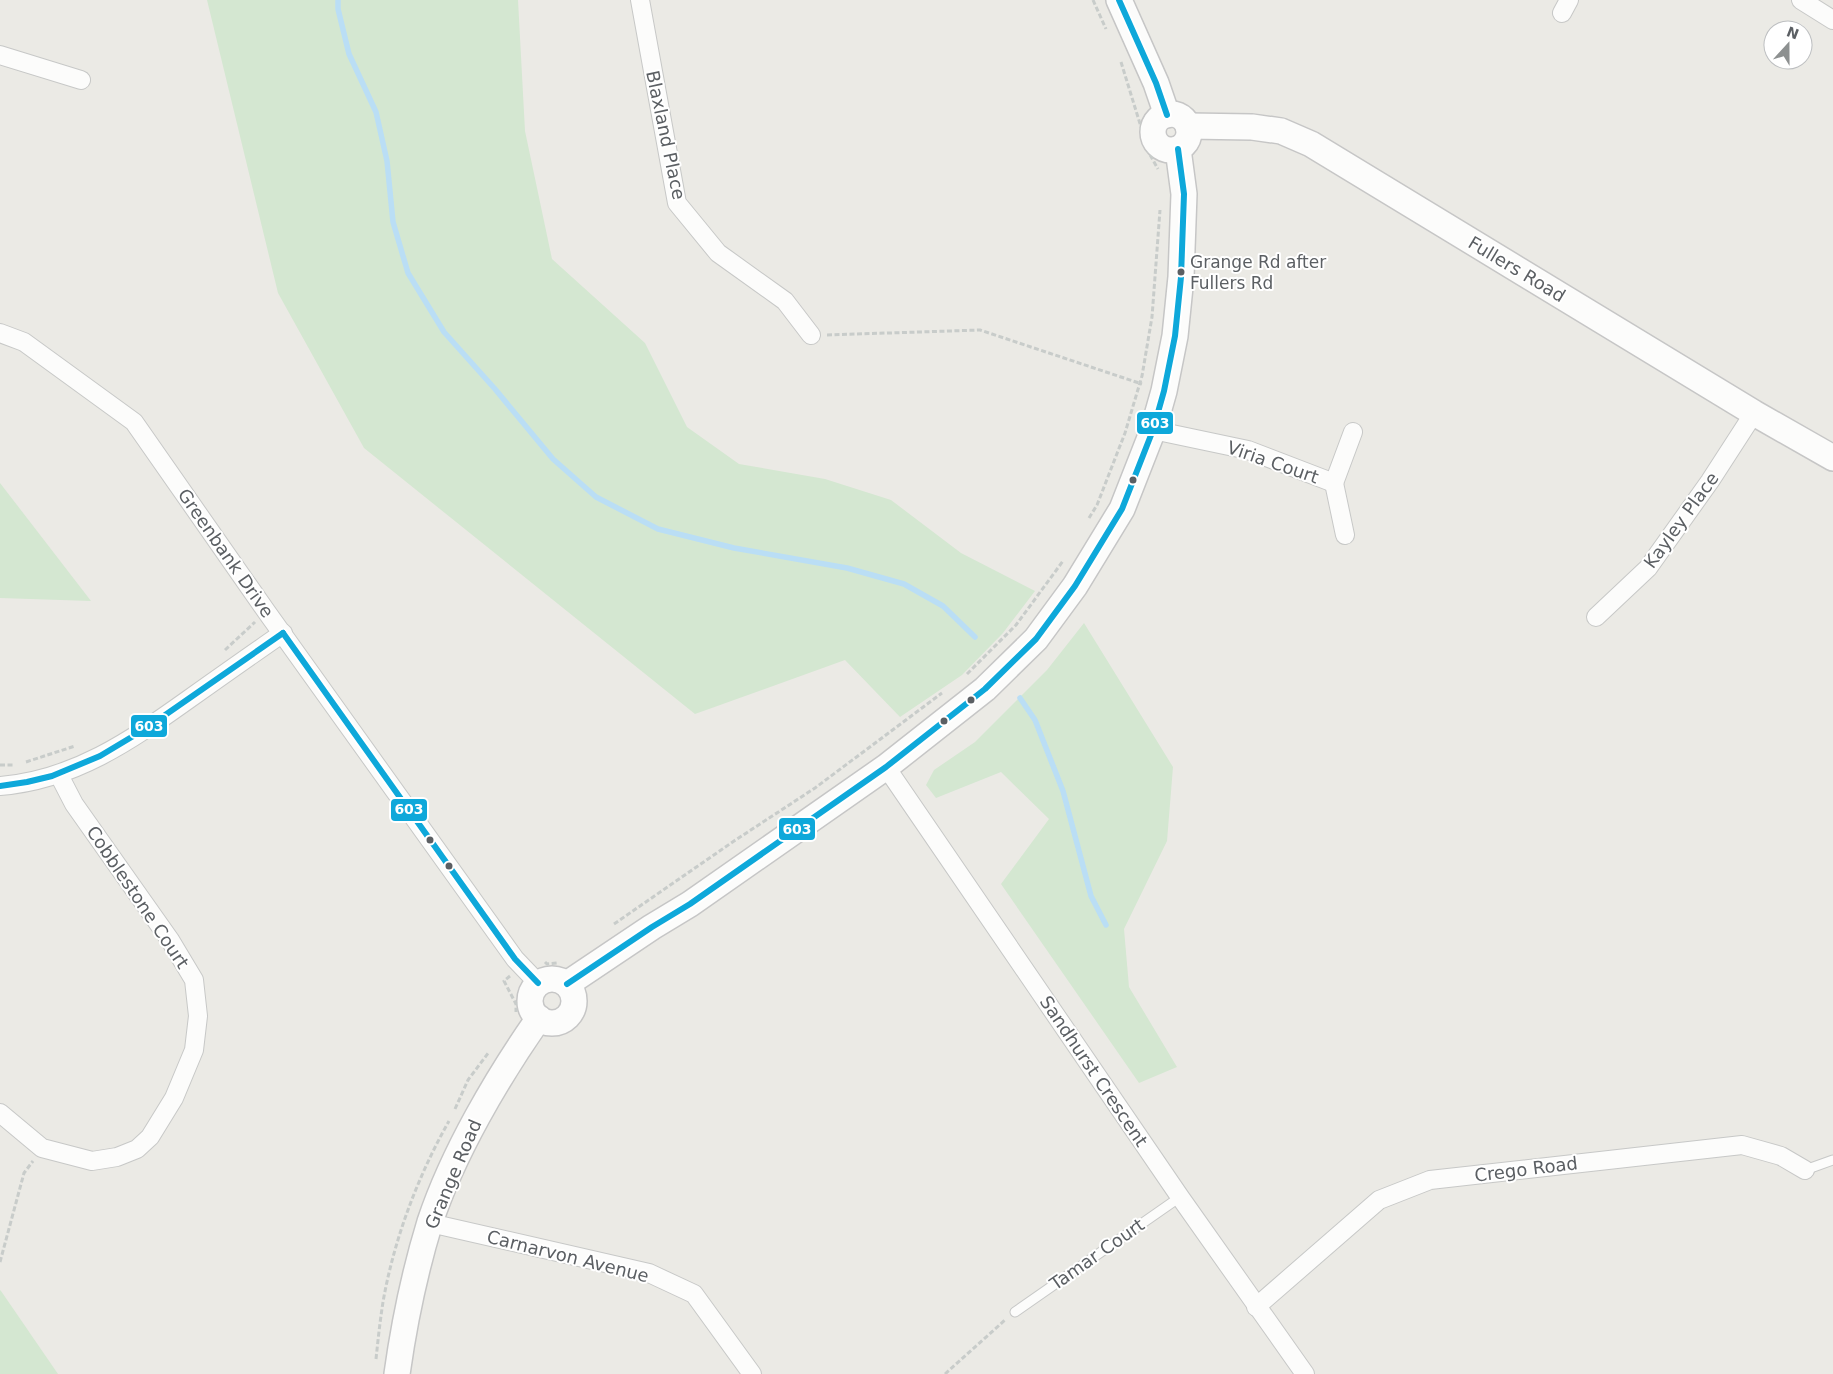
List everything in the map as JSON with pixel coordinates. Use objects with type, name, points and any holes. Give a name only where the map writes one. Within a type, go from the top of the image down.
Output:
[{"type":"street","name":"Blaxland Place","points":[[640,0],[677,203],[718,253],[785,301],[811,335]]},
{"type":"street","points":[[566,984],[690,904],[886,767],[985,689],[1036,639],[1075,586],[1122,509],[1153,430],[1164,391],[1175,336],[1181,277],[1184,194],[1177,130],[1119,0]]},
{"type":"street","points":[[1801,0],[1833,20]]},
{"type":"street","points":[[0,55],[81,80]]},
{"type":"street","name":"Fullers Road","points":[[1177,130],[1252,126],[1281,131],[1310,144],[1754,413],[1833,458]]},
{"type":"street","name":"Greenbank Drive","points":[[0,333],[24,342],[134,422],[266,611],[530,975]]},
{"type":"street","name":"Kayley Place","points":[[1596,617],[1648,568],[1710,481],[1754,413]]},
{"type":"street","name":"Viria Court","points":[[1153,430],[1248,450],[1334,483]]},
{"type":"street","name":"Viria Court","points":[[1345,535],[1334,483],[1353,432]]},
{"type":"street","points":[[0,786],[18,785],[60,775],[136,737],[283,633]]},
{"type":"street","name":"Sandhurst Crescent","points":[[886,767],[1256,1308],[1305,1374]]},
{"type":"street","name":"Cobblestone Court","points":[[42,1148],[92,1160],[117,1157],[137,1148],[150,1137],[174,1098],[194,1050],[198,1016],[194,980],[170,940],[74,804],[60,775]]},
{"type":"street","points":[[530,975],[560,980],[566,984],[572,992],[574,999],[573,1008],[569,1015],[554,1022],[544,1021],[539,1018],[531,1009],[530,975]]},
{"type":"street","name":"Grange Road","points":[[386,1370],[403,1328],[430,1223],[442,1191],[476,1119],[539,1018]]},
{"type":"street","points":[[0,1113],[42,1148]]},
{"type":"street","name":"Crego Road","points":[[1256,1308],[1379,1200],[1430,1180],[1742,1144],[1781,1156],[1805,1170]]},
{"type":"street","name":"Carnarvon Avenue","points":[[430,1223],[648,1273],[694,1294],[752,1374]]},
{"type":"lane","name":"Crego Road","points":[[1805,1170],[1833,1160]]},
{"type":"lane","name":"Tamar Court","points":[[1015,1312],[1180,1197]]},
{"type":"path","points":[[1093,0],[1108,32]]},
{"type":"path","points":[[1119,55],[1149,153],[1159,170]]},
{"type":"path","points":[[1088,520],[1125,433],[1140,383],[1152,317],[1161,203]]},
{"type":"path","points":[[811,335],[980,330],[1164,391]]},
{"type":"path","points":[[962,678],[1016,626],[1065,558]]},
{"type":"path","points":[[223,652],[266,611]]},
{"type":"path","points":[[610,927],[734,841],[815,788],[947,690]]},
{"type":"path","points":[[0,765],[22,764],[78,746]]},
{"type":"path","points":[[514,1016],[517,1010],[516,1004],[504,981],[530,975],[536,954],[547,964],[555,965],[563,959]]},
{"type":"path","points":[[454,1111],[468,1080],[494,1044]]},
{"type":"path","points":[[386,1370],[383,1302],[395,1252],[412,1200],[438,1141],[450,1119]]},
{"type":"path","points":[[0,1262],[24,1173],[42,1148]]},
{"type":"path","points":[[945,1374],[1015,1312]]},
{"type":"green space","points":[[207,0],[518,0],[525,131],[552,259],[645,343],[687,427],[739,464],[825,479],[891,500],[961,553],[1035,591],[1003,633],[962,675],[900,717],[845,660],[695,714],[364,448],[278,293]]},
{"type":"green space","points":[[0,483],[91,601],[0,598]]},
{"type":"green space","points":[[1084,623],[1173,767],[1167,841],[1124,929],[1129,987],[1177,1067],[1139,1083],[1001,884],[1049,819],[1001,772],[936,798],[926,785],[934,770],[975,742],[1047,670]]},
{"type":"green space","points":[[1,1291],[58,1374],[0,1374]]},
{"type":"waterway","points":[[338,0],[338,9],[349,54],[376,112],[387,161],[393,222],[408,273],[444,332],[495,389],[553,459],[596,497],[658,529],[734,548],[847,568],[904,584],[943,606],[975,637]]},
{"type":"waterway","points":[[1020,698],[1035,720],[1063,791],[1091,896],[1106,925]]},
{"type":"transit line","name":"603","points":[[1119,0],[1156,83],[1167,115]]},
{"type":"transit line","name":"603","points":[[567,984],[690,904],[886,767],[985,689],[1036,639],[1075,586],[1122,509],[1153,430],[1164,391],[1175,336],[1181,277],[1184,194],[1178,149]]},
{"type":"transit line","name":"603","points":[[283,633],[515,959],[538,983]]},
{"type":"transit line","name":"603","points":[[0,786],[52,776],[100,756],[145,729],[283,633]]},
{"type":"place","name":"Grange Rd after Fullers Rd","points":[[1181,272]]}]
